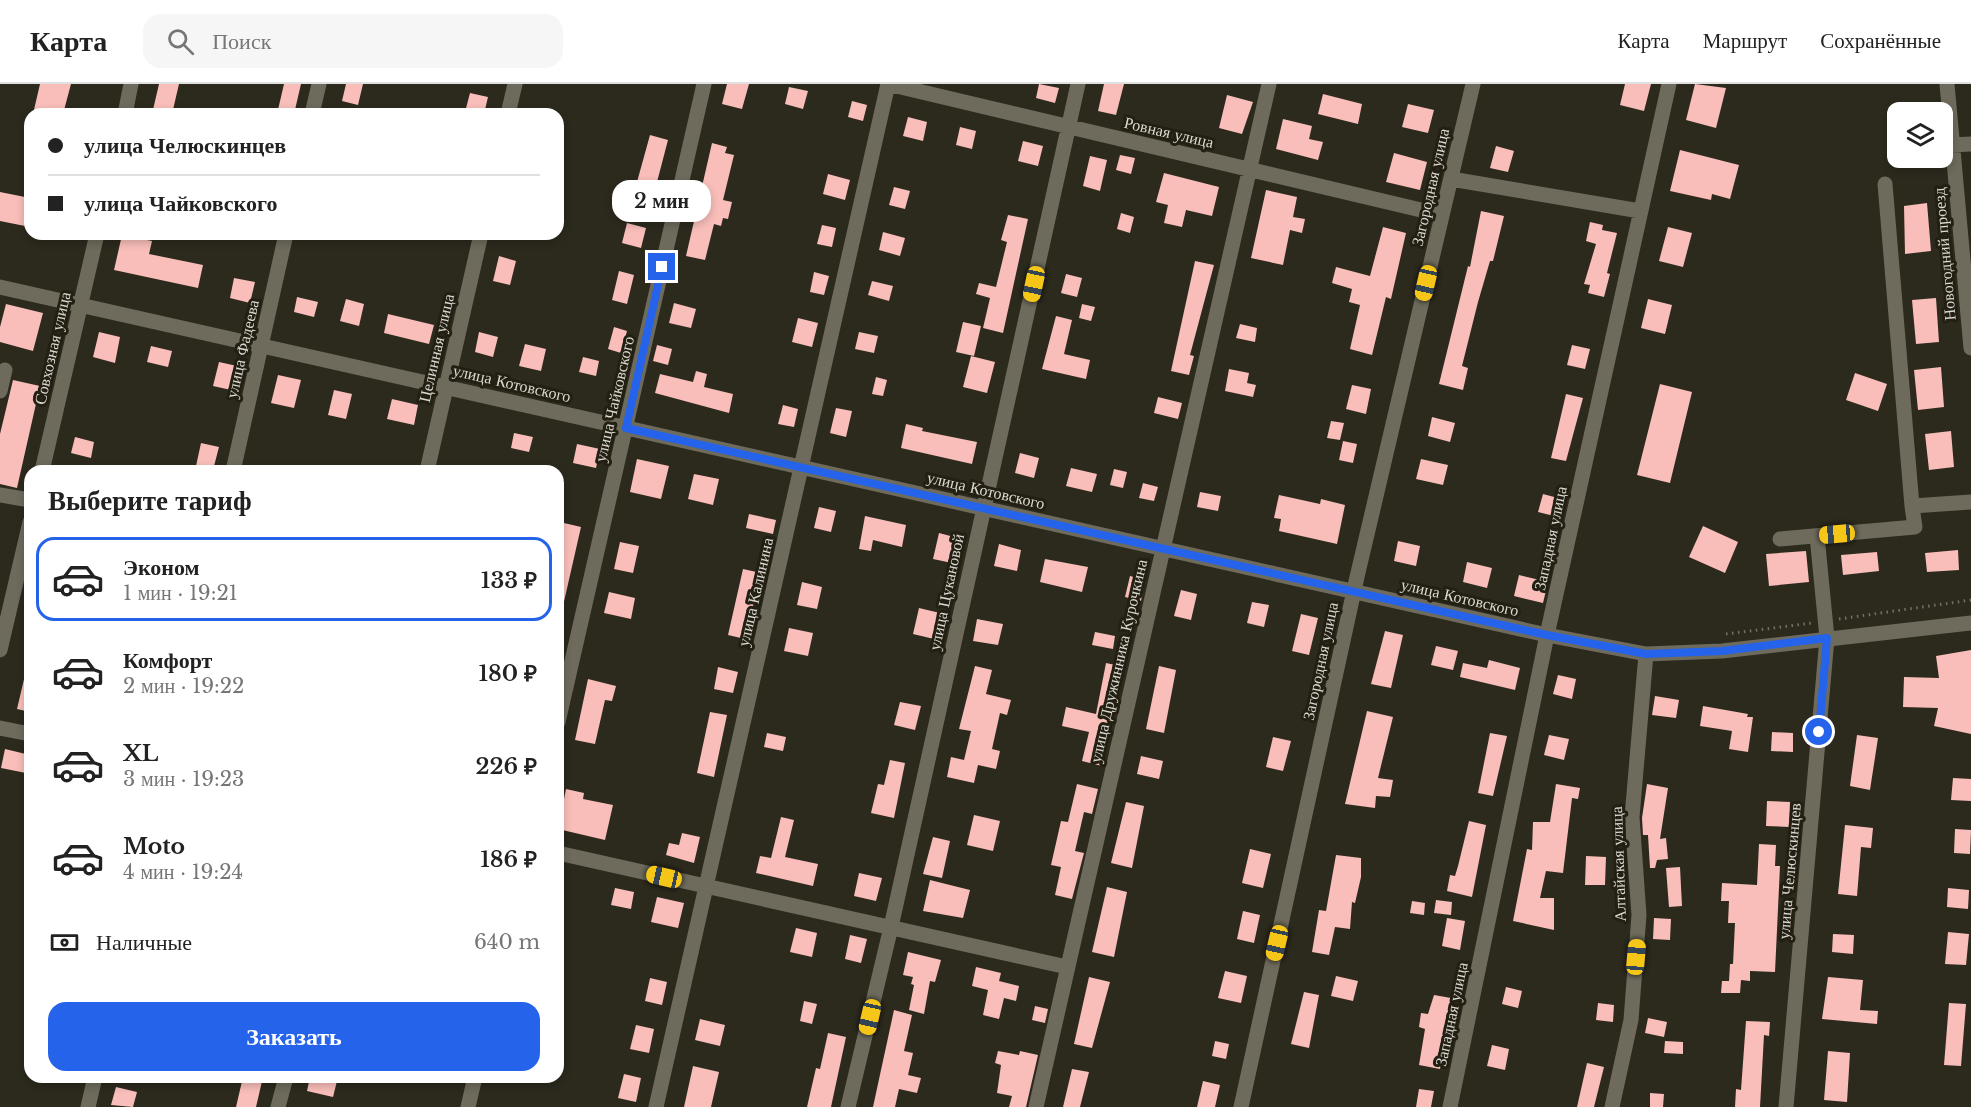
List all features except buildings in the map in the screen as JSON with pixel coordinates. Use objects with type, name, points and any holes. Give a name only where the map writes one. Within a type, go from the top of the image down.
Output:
[{"type":"street","points":[[126,108],[131,84]]},
{"type":"street","points":[[313,108],[319,84]]},
{"type":"street","points":[[509,108],[515,84]]},
{"type":"street","name":"улица Чайковского","points":[[564,696],[704,84]]},
{"type":"street","name":"Ровная улица","points":[[888,84],[1442,215]]},
{"type":"street","name":"улица Калинина","points":[[656,1107],[888,84]]},
{"type":"street","name":"улица Цукановой","points":[[848,1107],[891,927],[1078,84]]},
{"type":"street","name":"улица Дружинника Курочкина","points":[[1036,1107],[1066,967],[1269,84]]},
{"type":"street","name":"Загородная улица","points":[[1241,1107],[1354,592],[1473,84]]},
{"type":"street","name":"Западная улица","points":[[1450,1107],[1547,635],[1669,84]]},
{"type":"street","name":"Новогодний проезд","points":[[1947,84],[1948,102]]},
{"type":"street","points":[[1953,145],[1971,144]]},
{"type":"street","name":"Новогодний проезд","points":[[1953,149],[1964,194],[1971,348]]},
{"type":"street","points":[[1451,179],[1640,211]]},
{"type":"street","points":[[1780,539],[1915,527],[1885,184]]},
{"type":"street","name":"Совхозная улица","points":[[43,465],[97,240]]},
{"type":"street","name":"улица Фадеева","points":[[234,465],[285,240]]},
{"type":"street","name":"Целинная улица","points":[[428,465],[480,240]]},
{"type":"street","name":"улица Котовского","points":[[0,287],[1354,592],[1547,635],[1646,654],[1722,651],[1971,623]]},
{"type":"street","points":[[0,391],[5,370]]},
{"type":"street","points":[[0,495],[24,499]]},
{"type":"street","points":[[1912,506],[1971,502]]},
{"type":"street","name":"улица Челюскинцев","points":[[1786,1107],[1827,638],[1817,536]]},
{"type":"street","points":[[0,650],[24,548]]},
{"type":"street","name":"Алтайская улица","points":[[1612,1107],[1631,1020],[1637,950],[1639,915],[1632,817],[1646,654]]},
{"type":"street","points":[[0,728],[24,733]]},
{"type":"street","points":[[564,854],[1066,967]]},
{"type":"street","points":[[88,1107],[94,1083]]},
{"type":"street","points":[[279,1107],[285,1083]]},
{"type":"street","points":[[468,1107],[474,1083]]},
{"type":"path","points":[[1723,634],[1971,600]]},
{"type":"route","points":[[662,267],[626,428],[1547,635],[1646,654],[1722,651],[1827,638],[1819,732]]}]
